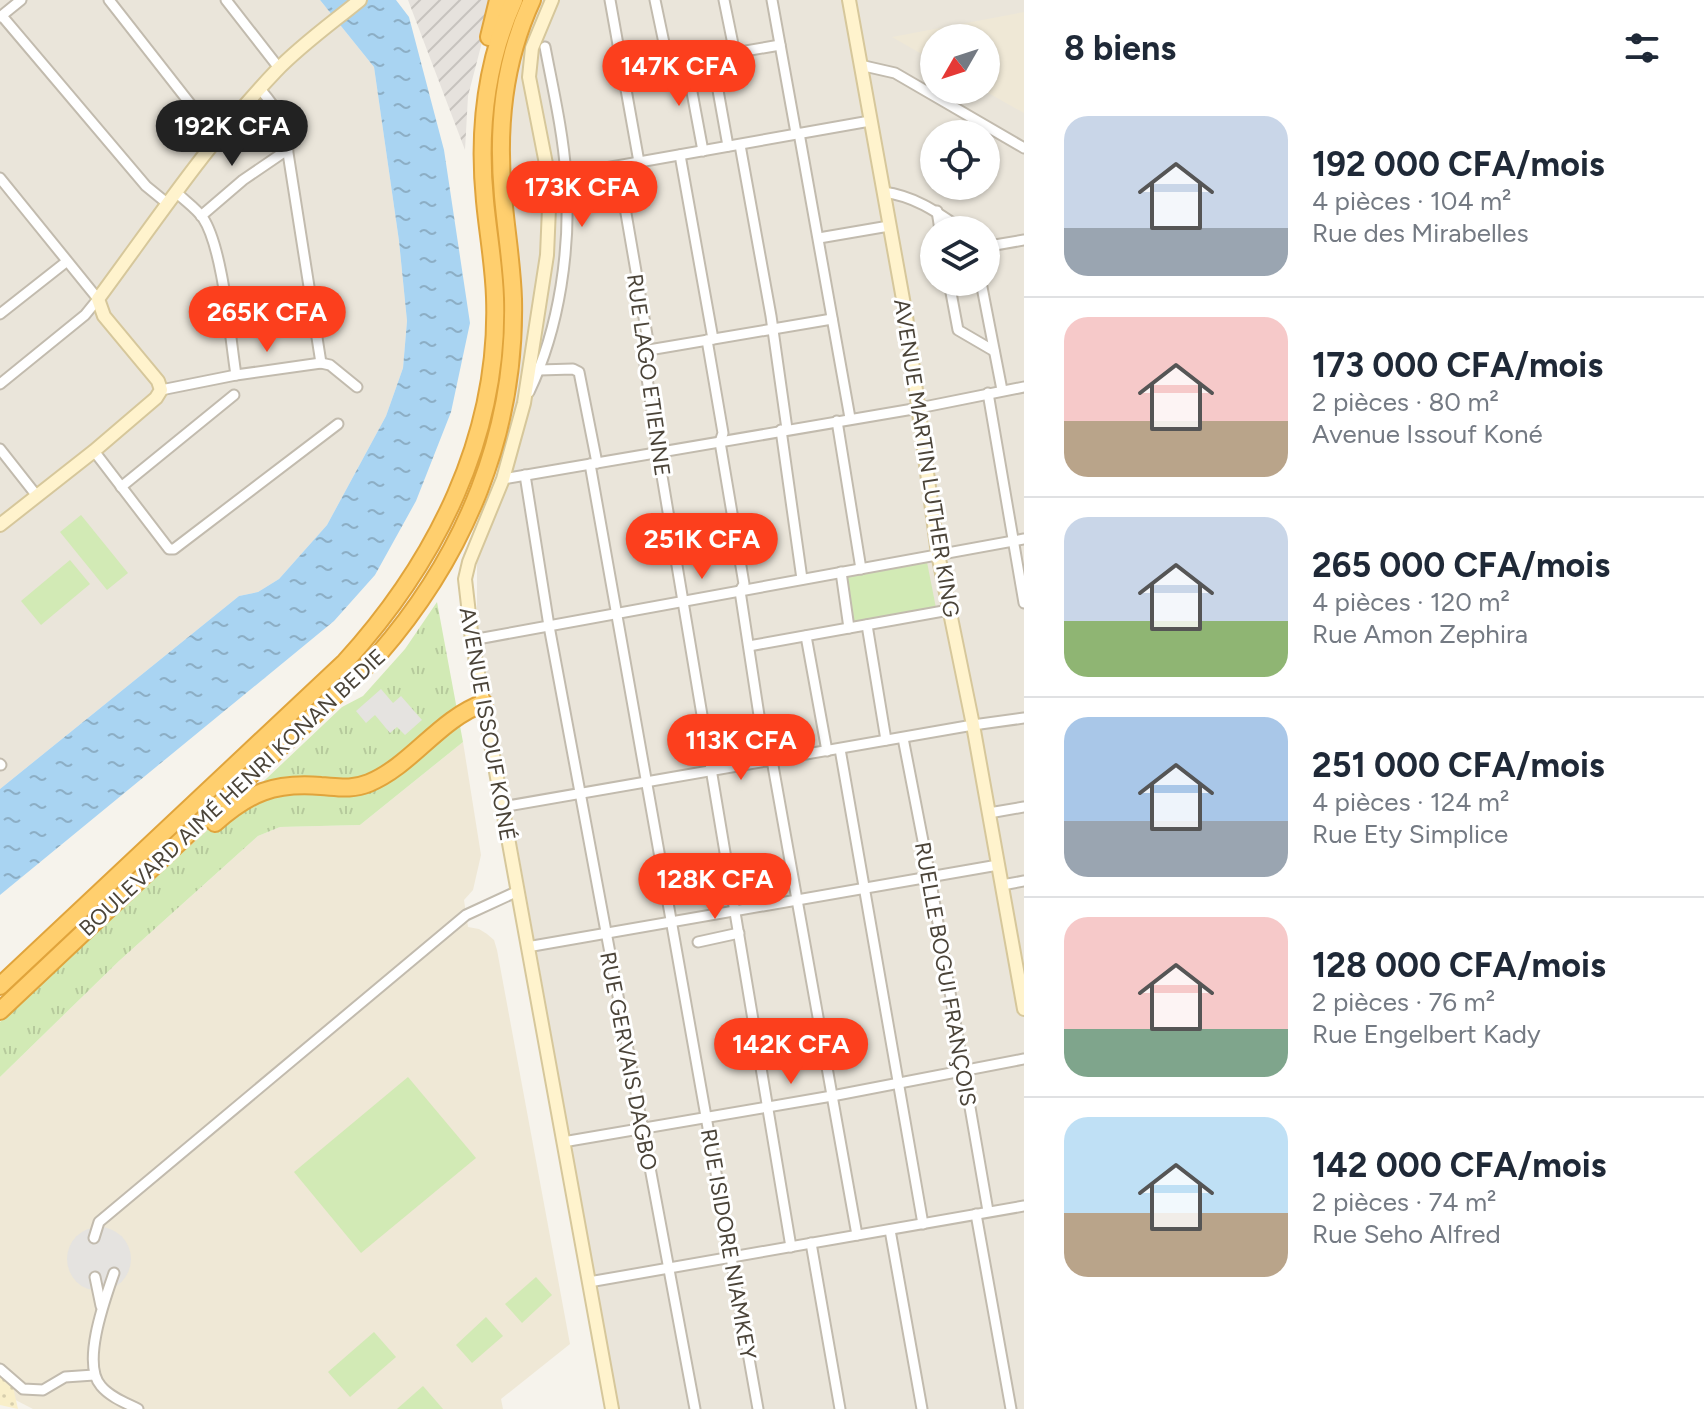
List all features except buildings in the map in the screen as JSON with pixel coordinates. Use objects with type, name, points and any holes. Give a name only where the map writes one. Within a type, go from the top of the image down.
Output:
[{"type":"highway","points":[[489,74],[485,55],[498,0]]},
{"type":"highway","name":"BOULEVARD AIMÉ HENRI KONAN BEDIE","points":[[0,986],[345,662],[395,603],[436,539],[469,463],[492,364],[495,298],[482,157],[483,114],[494,50],[514,0]]},
{"type":"highway","name":"BOULEVARD AIMÉ HENRI KONAN BEDIE","points":[[0,1011],[378,655],[433,584],[454,548],[477,501],[505,399],[513,334],[510,251],[500,157],[502,101],[511,55],[532,0]]},
{"type":"highway","points":[[141,878],[253,794],[285,785],[345,789],[370,783],[385,775],[462,713],[484,703]]},
{"type":"street","points":[[21,0],[1,16],[146,186],[201,216],[216,255],[236,375]]},
{"type":"street","points":[[109,0],[217,138]]},
{"type":"street","points":[[226,0],[279,68]]},
{"type":"street","points":[[0,384],[85,315],[217,138],[279,68],[360,0]]},
{"type":"street","name":"AVENUE ISSOUF KONÉ","points":[[552,0],[532,48],[529,77],[547,169],[547,255],[524,403],[503,479],[467,570],[467,612],[612,1409]]},
{"type":"street","points":[[610,0],[639,162]]},
{"type":"street","points":[[655,0],[668,62]]},
{"type":"street","points":[[724,0],[735,54]]},
{"type":"street","points":[[772,0],[819,238],[850,418]]},
{"type":"street","name":"AVENUE MARTIN LUTHER KING","points":[[849,0],[906,316],[938,554],[973,725],[1024,1009]]},
{"type":"street","points":[[623,72],[780,45]]},
{"type":"street","points":[[524,403],[539,370],[556,314],[562,268],[566,175],[545,47]]},
{"type":"street","points":[[712,57],[728,146]]},
{"type":"street","points":[[686,60],[703,151]]},
{"type":"street","points":[[860,65],[895,73],[1024,148]]},
{"type":"street","points":[[260,89],[278,110],[287,130],[287,150],[321,363]]},
{"type":"street","points":[[566,175],[870,121]]},
{"type":"street","points":[[740,145],[771,316],[802,579]]},
{"type":"street","points":[[201,216],[243,180],[287,150]]},
{"type":"street","points":[[680,155],[710,340],[723,433],[720,442],[744,584],[740,591],[749,646],[857,1235]]},
{"type":"street","name":"RUE LAGO ETIENNE","points":[[618,167],[647,335],[643,351],[658,452],[791,1247]]},
{"type":"street","points":[[0,178],[98,299],[104,316],[158,381],[161,390]]},
{"type":"street","points":[[883,192],[903,194],[944,216]]},
{"type":"street","points":[[937,211],[938,216]]},
{"type":"street","points":[[819,238],[889,226]]},
{"type":"street","points":[[1000,244],[1024,240]]},
{"type":"street","points":[[0,314],[66,262]]},
{"type":"street","points":[[952,296],[958,330],[994,351]]},
{"type":"street","points":[[984,296],[1002,390]]},
{"type":"street","points":[[643,351],[832,319]]},
{"type":"street","points":[[0,525],[94,451],[156,398],[161,390],[321,363],[330,365],[357,387]]},
{"type":"street","name":"RUE ISIDORE NIAMKEY","points":[[539,370],[573,369],[579,372],[617,613],[758,1409]]},
{"type":"street","points":[[503,479],[919,408],[1024,387]]},
{"type":"street","points":[[988,393],[1024,603]]},
{"type":"street","points":[[121,487],[234,395]]},
{"type":"street","points":[[837,421],[861,569]]},
{"type":"street","points":[[94,451],[169,549],[174,549],[338,424]]},
{"type":"street","points":[[0,449],[37,496]]},
{"type":"street","name":"RUE GERVAIS DAGBO","points":[[525,475],[549,626],[695,1409]]},
{"type":"street","points":[[472,640],[1024,539]]},
{"type":"street","points":[[841,572],[849,628]]},
{"type":"street","points":[[749,646],[949,610]]},
{"type":"street","points":[[867,625],[886,740]]},
{"type":"street","points":[[806,636],[827,751]]},
{"type":"street","points":[[502,807],[1024,718]]},
{"type":"street","name":"RUELLE BOGUI FRANÇOIS","points":[[903,738],[988,1211]]},
{"type":"street","points":[[840,749],[923,1224]]},
{"type":"street","points":[[989,813],[1024,807]]},
{"type":"street","points":[[527,947],[998,865]]},
{"type":"street","points":[[1002,885],[1024,881]]},
{"type":"street","points":[[94,1238],[99,1222],[466,915],[518,891]]},
{"type":"street","points":[[698,942],[739,933]]},
{"type":"street","points":[[563,1142],[1024,1059]]},
{"type":"street","points":[[589,1282],[1024,1206]]},
{"type":"street","points":[[976,1214],[1011,1409]]},
{"type":"street","points":[[890,1230],[922,1409]]},
{"type":"street","points":[[811,1243],[840,1409]]},
{"type":"street","points":[[114,1273],[102,1310],[92,1365],[101,1386],[138,1409]]},
{"type":"street","points":[[95,1277],[102,1310]]},
{"type":"street","points":[[0,1369],[23,1389],[43,1390],[65,1377],[94,1375]]},
{"type":"shaded area","points":[[0,0],[320,0],[374,67],[407,321],[403,368],[386,416],[327,525],[279,579],[258,592],[239,596],[0,789]]},
{"type":"shaded area","points":[[408,0],[493,0],[468,96],[465,150]]},
{"type":"shaded area","points":[[541,0],[1024,0],[1024,1409],[619,1409],[481,645],[477,616],[477,564],[463,555],[487,504],[497,472],[518,367],[521,298],[508,157],[510,102],[519,58]]},
{"type":"shaded area","points":[[1024,12],[1024,113],[1000,100],[1000,24],[961,24]]},
{"type":"shaded area","points":[[920,32],[920,53],[892,37]]},
{"type":"shaded area","points":[[381,689],[393,703],[401,696],[422,720],[405,735],[397,727],[390,733],[375,715],[366,723],[356,711]]},
{"type":"shaded area","points":[[463,742],[481,855],[473,890],[464,900],[468,927],[487,934],[494,940],[497,950],[570,1344],[501,1399],[503,1409],[33,1409],[0,1392],[0,1077],[119,961],[258,836],[280,827],[360,825]]},
{"type":"shaded area","points":[[99,1227],[122,1236],[131,1259],[122,1282],[99,1291],[76,1282],[67,1259],[76,1236]]},
{"type":"green space","points":[[81,515],[128,573],[107,590],[60,532]]},
{"type":"green space","points":[[70,560],[90,584],[41,625],[21,601]]},
{"type":"green space","points":[[927,562],[936,608],[854,623],[846,577]]},
{"type":"green space","points":[[437,602],[463,742],[360,825],[280,827],[258,836],[119,961],[0,1077],[0,1022],[146,884],[266,779],[342,707],[363,696],[405,649]]},
{"type":"green space","points":[[408,1077],[476,1158],[361,1253],[294,1172]]},
{"type":"green space","points":[[536,1277],[552,1295],[522,1323],[505,1304]]},
{"type":"green space","points":[[486,1317],[503,1336],[472,1363],[456,1345]]},
{"type":"green space","points":[[374,1332],[396,1357],[350,1397],[328,1372]]},
{"type":"green space","points":[[423,1386],[443,1409],[397,1409]]},
{"type":"sand","points":[[0,1376],[13,1387],[18,1409],[0,1405]]},
{"type":"water","points":[[320,0],[396,0],[409,17],[444,150],[470,323],[451,412],[416,501],[375,575],[334,621],[0,895],[0,789],[239,596],[258,592],[279,579],[327,525],[386,416],[403,368],[407,321],[374,67]]}]
